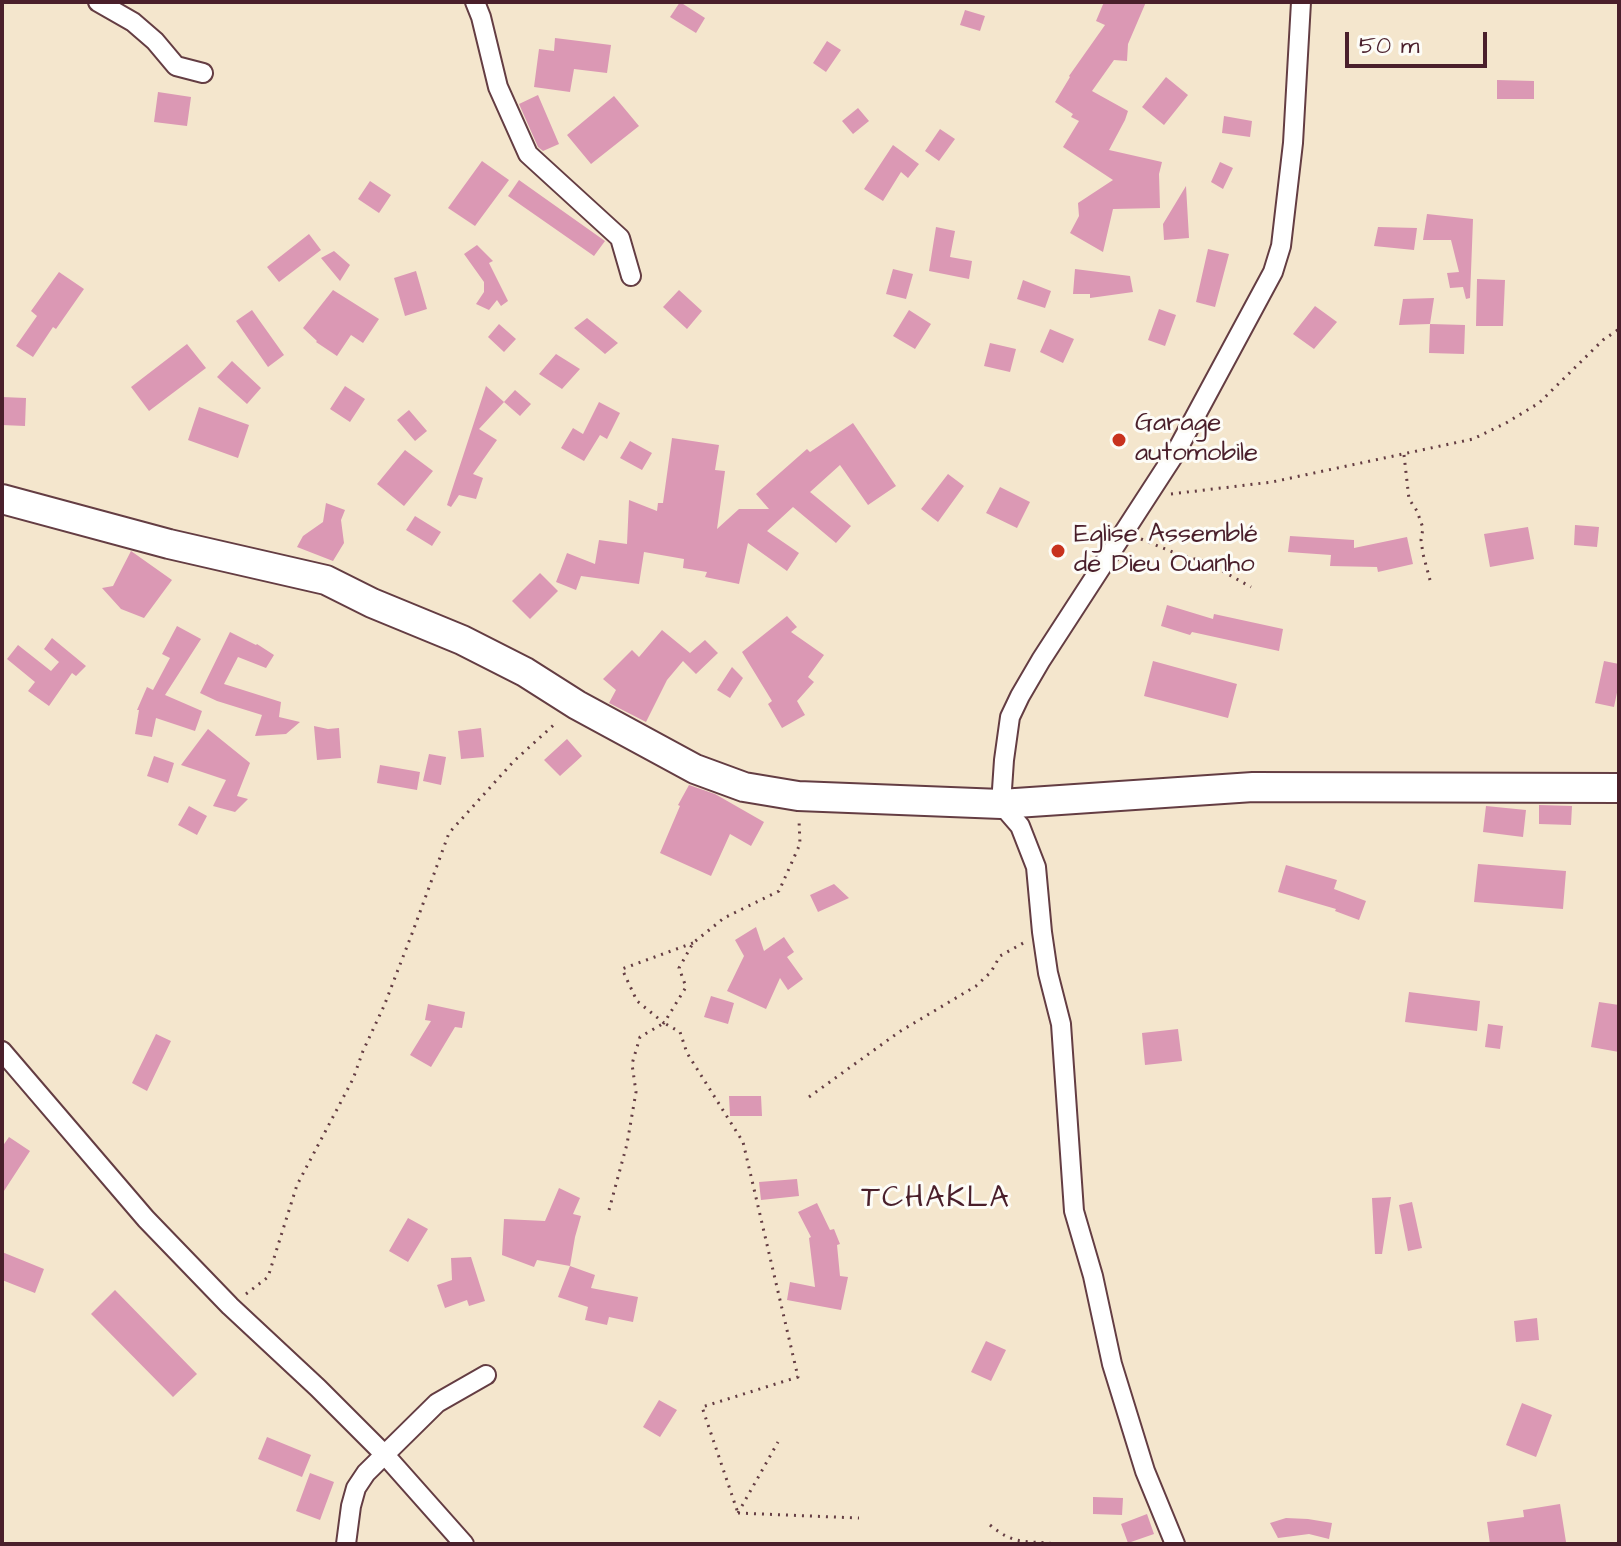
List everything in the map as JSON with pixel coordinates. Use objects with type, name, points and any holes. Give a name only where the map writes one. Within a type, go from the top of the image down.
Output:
[{"type":"main road","points":[[2,499],[169,544],[326,580],[372,603],[462,640],[525,672],[577,705],[695,769],[744,787],[798,796],[1001,804],[1253,787],[1619,788]]},
{"type":"street","points":[[98,2],[133,22],[155,41],[176,66],[203,73]]},
{"type":"street","points":[[475,2],[498,87],[528,154],[620,238],[631,276]]},
{"type":"street","points":[[1175,1544],[1145,1471],[1112,1364],[1093,1276],[1074,1211],[1061,1024],[1048,973],[1036,867],[1020,826],[1001,804],[1004,760],[1010,717],[1041,660],[1176,452],[1273,272],[1281,246],[1293,143],[1301,2]]},
{"type":"street","points":[[2,1051],[146,1219],[230,1306],[385,1455],[464,1544]]},
{"type":"street","points":[[346,1544],[356,1488],[366,1473],[437,1403],[486,1375]]},
{"type":"path","points":[[1147,498],[1272,482],[1473,439],[1539,403],[1603,340],[1619,329]]},
{"type":"path","points":[[1404,455],[1409,499],[1423,528],[1421,540],[1430,580]]},
{"type":"path","points":[[1123,531],[1180,555],[1206,562],[1251,587]]},
{"type":"path","points":[[230,1306],[268,1277],[297,1185],[353,1079],[449,833],[514,761],[577,705]]},
{"type":"path","points":[[738,1513],[702,1407],[798,1377],[743,1142],[687,1053],[680,1032],[637,1001],[622,969],[693,943],[724,918],[779,891],[800,844],[798,796]]},
{"type":"path","points":[[809,1097],[899,1032],[976,986],[991,972],[1000,956],[1042,932]]},
{"type":"path","points":[[609,1210],[627,1144],[636,1092],[632,1064],[640,1037],[664,1023],[686,987],[679,968],[693,943]]},
{"type":"path","points":[[738,1513],[778,1442]]},
{"type":"path","points":[[738,1513],[859,1518]]},
{"type":"path","points":[[990,1525],[1001,1536],[1018,1543],[1057,1544]]},
{"type":"building","points":[[680,2],[705,18],[696,33],[670,17]]},
{"type":"building","points":[[1104,2],[1146,2],[1128,44],[1127,61],[1114,60],[1092,91],[1128,111],[1109,150],[1162,162],[1159,174],[1160,208],[1113,209],[1103,252],[1070,233],[1079,216],[1078,203],[1113,180],[1063,147],[1079,121],[1055,102],[1069,76],[1105,25],[1096,21]]},
{"type":"building","points":[[965,10],[985,16],[980,31],[960,25]]},
{"type":"building","points":[[555,38],[611,45],[607,73],[574,69],[570,92],[534,87],[539,49],[554,51]]},
{"type":"building","points":[[827,41],[841,50],[826,72],[813,63]]},
{"type":"building","points":[[1166,77],[1188,95],[1164,125],[1142,107]]},
{"type":"building","points":[[1497,80],[1534,81],[1534,99],[1497,99]]},
{"type":"building","points":[[158,92],[191,97],[187,126],[154,122]]},
{"type":"building","points":[[538,95],[559,144],[543,151],[538,147],[519,104]]},
{"type":"building","points":[[614,96],[639,126],[591,164],[567,135]]},
{"type":"building","points":[[858,108],[869,121],[853,134],[842,121]]},
{"type":"building","points":[[1224,116],[1252,121],[1250,137],[1222,133]]},
{"type":"building","points":[[940,129],[955,139],[939,161],[925,151]]},
{"type":"building","points":[[893,145],[919,164],[908,178],[901,172],[883,201],[864,189]]},
{"type":"building","points":[[482,161],[509,180],[475,226],[448,208]]},
{"type":"building","points":[[1220,162],[1233,168],[1223,189],[1211,182]]},
{"type":"building","points":[[519,180],[605,241],[594,256],[508,196]]},
{"type":"building","points":[[370,181],[391,195],[379,213],[358,199]]},
{"type":"building","points":[[1186,186],[1189,238],[1164,240],[1163,224]]},
{"type":"building","points":[[1427,214],[1473,219],[1470,298],[1466,299],[1463,287],[1450,288],[1447,273],[1459,272],[1451,240],[1423,240]]},
{"type":"building","points":[[936,227],[955,231],[950,257],[972,261],[969,279],[929,271]]},
{"type":"building","points":[[1378,227],[1417,228],[1414,250],[1374,246]]},
{"type":"building","points":[[309,234],[321,250],[279,282],[267,267]]},
{"type":"building","points":[[477,245],[493,261],[489,263],[508,301],[501,306],[497,300],[489,310],[476,304],[484,292],[484,282],[464,254]]},
{"type":"building","points":[[1208,249],[1229,254],[1215,307],[1196,302]]},
{"type":"building","points":[[334,251],[350,265],[340,281],[321,258]]},
{"type":"building","points":[[893,269],[913,274],[906,299],[886,294]]},
{"type":"building","points":[[1075,269],[1130,276],[1133,292],[1090,298],[1090,294],[1073,294]]},
{"type":"building","points":[[416,271],[427,309],[405,316],[394,278]]},
{"type":"building","points":[[59,272],[84,289],[33,357],[16,346],[37,316],[31,311]]},
{"type":"building","points":[[1477,279],[1505,280],[1503,326],[1476,326]]},
{"type":"building","points":[[1023,280],[1051,291],[1045,308],[1017,299]]},
{"type":"building","points":[[333,290],[379,319],[363,343],[351,335],[337,356],[316,342],[303,328]]},
{"type":"building","points":[[679,290],[702,311],[687,329],[663,307]]},
{"type":"building","points":[[1434,298],[1430,324],[1399,325],[1403,299]]},
{"type":"building","points":[[1315,306],[1337,322],[1314,349],[1293,334]]},
{"type":"building","points":[[1159,309],[1176,315],[1165,346],[1148,340]]},
{"type":"building","points":[[252,310],[284,355],[268,367],[236,321]]},
{"type":"building","points":[[909,310],[931,324],[915,349],[893,336]]},
{"type":"building","points":[[587,318],[618,343],[605,354],[574,328]]},
{"type":"building","points":[[499,324],[516,339],[504,352],[488,337]]},
{"type":"building","points":[[1430,324],[1465,325],[1464,354],[1429,353]]},
{"type":"building","points":[[1050,329],[1074,339],[1063,363],[1040,352]]},
{"type":"building","points":[[990,343],[1016,349],[1010,372],[984,366]]},
{"type":"building","points":[[187,344],[206,368],[149,411],[131,387]]},
{"type":"building","points":[[556,354],[580,369],[562,389],[539,374]]},
{"type":"building","points":[[232,361],[261,388],[247,404],[217,377]]},
{"type":"building","points":[[345,386],[365,399],[350,422],[330,409]]},
{"type":"building","points":[[486,386],[504,402],[479,429],[497,440],[473,474],[483,478],[476,499],[459,495],[451,507],[447,505]]},
{"type":"building","points":[[515,390],[531,404],[520,416],[504,402]]},
{"type":"building","points":[[2,397],[26,398],[25,426],[2,425]]},
{"type":"building","points":[[599,402],[620,413],[607,439],[600,435],[584,461],[561,448],[573,428],[583,434]]},
{"type":"building","points":[[199,407],[249,425],[238,458],[188,440]]},
{"type":"building","points":[[409,410],[427,431],[415,441],[397,420]]},
{"type":"building","points":[[853,423],[896,486],[868,505],[840,465],[810,492],[851,526],[836,543],[793,507],[767,531],[799,553],[787,571],[748,543],[739,584],[705,577],[707,572],[683,568],[684,559],[644,552],[639,584],[581,576],[576,590],[556,582],[567,553],[595,564],[599,540],[627,544],[629,500],[657,511],[658,503],[663,503],[672,438],[719,445],[715,470],[725,471],[717,529],[739,509],[769,509],[756,494],[807,449],[810,452]]},
{"type":"building","points":[[630,441],[652,453],[642,470],[620,458]]},
{"type":"building","points":[[405,450],[433,471],[404,506],[377,484]]},
{"type":"building","points":[[948,474],[964,486],[938,522],[921,509]]},
{"type":"building","points":[[1000,487],[1030,502],[1017,528],[986,513]]},
{"type":"building","points":[[326,503],[345,510],[341,520],[344,543],[333,561],[297,547],[303,536],[323,522]]},
{"type":"building","points":[[415,516],[441,532],[432,546],[406,530]]},
{"type":"building","points":[[1575,525],[1599,527],[1597,547],[1574,545]]},
{"type":"building","points":[[1528,527],[1534,559],[1490,567],[1484,534]]},
{"type":"building","points":[[1290,536],[1354,540],[1354,548],[1407,537],[1413,564],[1378,572],[1377,567],[1330,566],[1331,555],[1288,552]]},
{"type":"building","points":[[131,551],[172,580],[144,618],[121,609],[102,588],[113,586]]},
{"type":"building","points":[[540,573],[558,591],[530,619],[512,601]]},
{"type":"building","points":[[1167,605],[1213,619],[1214,614],[1283,629],[1279,651],[1192,632],[1190,635],[1161,626]]},
{"type":"building","points":[[787,616],[797,627],[791,632],[824,655],[808,677],[814,682],[797,701],[805,715],[782,728],[768,704],[772,701],[742,652]]},
{"type":"building","points":[[177,626],[201,639],[165,695],[202,711],[195,731],[156,718],[152,737],[135,734],[137,710],[147,687],[153,690],[170,658],[162,654]]},
{"type":"building","points":[[662,630],[690,653],[705,640],[718,653],[696,674],[683,661],[667,680],[646,722],[609,703],[616,690],[603,679],[632,650],[639,657]]},
{"type":"building","points":[[230,632],[274,655],[266,668],[238,657],[224,684],[281,702],[279,717],[300,722],[286,734],[255,736],[262,715],[200,693]]},
{"type":"building","points":[[52,638],[86,666],[76,676],[72,673],[49,706],[28,691],[35,682],[7,659],[18,645],[51,671],[59,662],[44,649]]},
{"type":"building","points":[[1153,661],[1237,684],[1228,718],[1144,696]]},
{"type":"building","points":[[1604,661],[1619,664],[1614,707],[1595,703]]},
{"type":"building","points":[[732,667],[743,678],[730,698],[717,690]]},
{"type":"building","points":[[314,726],[339,728],[341,758],[317,760]]},
{"type":"building","points":[[481,728],[484,757],[461,759],[458,731]]},
{"type":"building","points":[[208,729],[250,763],[237,796],[248,799],[235,812],[213,806],[226,780],[181,765]]},
{"type":"building","points":[[567,739],[582,756],[560,776],[544,760]]},
{"type":"building","points":[[429,754],[446,757],[441,785],[423,781]]},
{"type":"building","points":[[154,756],[174,763],[168,783],[147,776]]},
{"type":"building","points":[[380,765],[420,772],[417,790],[377,783]]},
{"type":"building","points":[[689,785],[715,794],[764,822],[751,846],[730,834],[711,876],[660,853]]},
{"type":"building","points":[[1539,805],[1572,806],[1571,825],[1539,824]]},
{"type":"building","points":[[189,806],[207,816],[197,835],[178,825]]},
{"type":"building","points":[[1486,806],[1526,810],[1523,837],[1483,832]]},
{"type":"building","points":[[1478,864],[1566,871],[1563,909],[1474,902]]},
{"type":"building","points":[[1286,865],[1337,880],[1334,889],[1366,901],[1359,920],[1336,909],[1278,892]]},
{"type":"building","points":[[834,884],[849,898],[818,912],[810,895]]},
{"type":"building","points":[[756,927],[764,951],[784,937],[794,952],[787,957],[803,979],[788,990],[780,978],[766,1009],[727,991],[744,956],[735,940]]},
{"type":"building","points":[[1409,992],[1480,1001],[1477,1031],[1405,1022]]},
{"type":"building","points":[[711,996],[734,1003],[728,1024],[704,1017]]},
{"type":"building","points":[[1599,1002],[1619,1005],[1619,1052],[1591,1047]]},
{"type":"building","points":[[428,1004],[465,1012],[462,1028],[455,1027],[431,1067],[410,1055],[431,1021],[425,1020]]},
{"type":"building","points":[[1488,1024],[1503,1026],[1500,1049],[1485,1047]]},
{"type":"building","points":[[1178,1029],[1182,1061],[1145,1065],[1142,1033]]},
{"type":"building","points":[[156,1034],[171,1041],[147,1091],[132,1083]]},
{"type":"building","points":[[729,1096],[761,1096],[762,1116],[730,1116]]},
{"type":"building","points":[[9,1137],[30,1151],[2,1194],[2,1147]]},
{"type":"building","points":[[797,1179],[799,1196],[761,1200],[759,1182]]},
{"type":"building","points":[[559,1188],[580,1198],[573,1214],[581,1216],[570,1266],[537,1260],[534,1267],[502,1255],[504,1219],[545,1221]]},
{"type":"building","points":[[1391,1197],[1382,1254],[1375,1254],[1372,1198]]},
{"type":"building","points":[[1412,1202],[1422,1248],[1408,1251],[1399,1205]]},
{"type":"building","points":[[817,1203],[840,1244],[837,1245],[840,1276],[848,1277],[841,1310],[787,1300],[790,1282],[815,1287],[811,1237],[798,1212]]},
{"type":"building","points":[[408,1218],[428,1229],[408,1262],[389,1251]]},
{"type":"building","points":[[2,1252],[44,1269],[35,1293],[2,1280]]},
{"type":"building","points":[[471,1257],[485,1301],[469,1306],[467,1300],[445,1308],[437,1285],[452,1280],[451,1258]]},
{"type":"building","points":[[570,1266],[595,1275],[591,1288],[638,1297],[633,1322],[609,1317],[607,1325],[585,1320],[588,1307],[558,1297]]},
{"type":"building","points":[[115,1290],[197,1374],[173,1397],[91,1314]]},
{"type":"building","points":[[1537,1318],[1539,1340],[1516,1342],[1514,1321]]},
{"type":"building","points":[[986,1341],[1006,1350],[991,1381],[971,1372]]},
{"type":"building","points":[[659,1400],[677,1410],[660,1437],[643,1427]]},
{"type":"building","points":[[1522,1403],[1552,1415],[1536,1457],[1506,1445]]},
{"type":"building","points":[[267,1437],[311,1455],[302,1477],[258,1459]]},
{"type":"building","points":[[310,1473],[334,1482],[320,1520],[296,1511]]},
{"type":"building","points":[[1093,1497],[1123,1498],[1122,1515],[1093,1514]]},
{"type":"building","points":[[1560,1504],[1566,1542],[1490,1544],[1487,1522],[1524,1517],[1523,1510]]},
{"type":"building","points":[[1147,1514],[1154,1534],[1128,1543],[1121,1524]]},
{"type":"building","points":[[1286,1518],[1332,1523],[1329,1539],[1309,1534],[1278,1538],[1270,1523]]},
{"type":"place","name":"Garage automobile","points":[[1119,440]]},
{"type":"place","name":"Eglise Assemblé de Dieu Ouanho","points":[[1058,551]]},
{"type":"district","name":"TCHAKLA","points":[[936,1200]]}]
